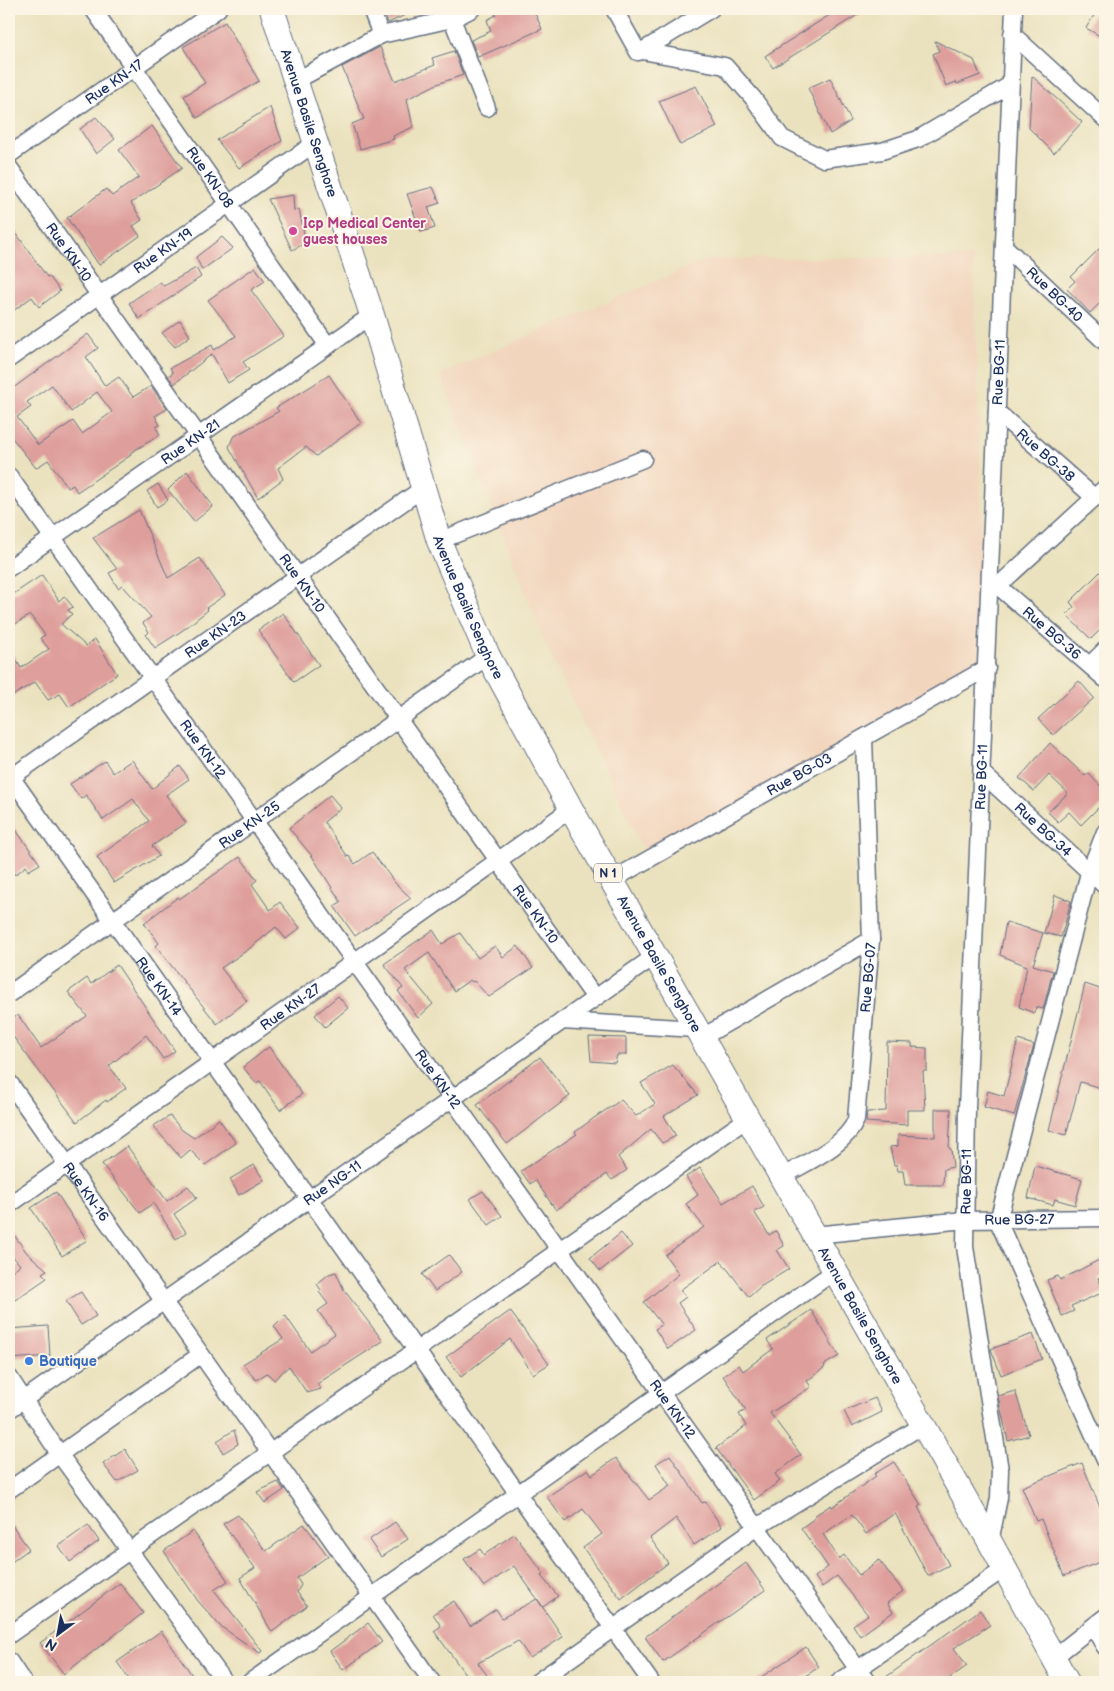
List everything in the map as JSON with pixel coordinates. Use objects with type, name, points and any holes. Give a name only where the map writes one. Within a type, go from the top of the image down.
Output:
[{"type":"highway","name":"Avenue Basile Senghore","points":[[272,9],[372,315],[422,489],[439,541],[488,656],[571,809],[780,1178],[990,1542],[1067,1682]]},
{"type":"street","name":"Rue KN-08","points":[[93,9],[328,346]]},
{"type":"street","name":"Rue KN-17","points":[[9,155],[218,9]]},
{"type":"street","points":[[371,9],[381,36]]},
{"type":"street","points":[[295,81],[381,36],[452,19],[472,9]]},
{"type":"street","points":[[614,9],[635,50],[725,66],[753,98],[782,138],[824,158],[882,151],[918,138],[1010,85]]},
{"type":"street","points":[[642,51],[711,9]]},
{"type":"street","name":"Rue BG-11","points":[[990,1542],[1000,1498],[1000,1470],[965,1247],[965,1220],[967,1108],[987,668],[994,584],[997,412],[1014,9]]},
{"type":"street","points":[[452,19],[487,108]]},
{"type":"street","points":[[1012,34],[1105,119]]},
{"type":"street","name":"Rue KN-19","points":[[9,359],[315,143]]},
{"type":"street","name":"Rue KN-10","points":[[9,167],[595,998]]},
{"type":"street","name":"Rue BG-40","points":[[1004,246],[1105,342]]},
{"type":"street","name":"Rue KN-21","points":[[9,568],[372,315]]},
{"type":"street","name":"Rue BG-38","points":[[997,412],[1100,493]]},
{"type":"street","points":[[439,541],[643,460]]},
{"type":"street","name":"Rue KN-12","points":[[9,476],[863,1676]]},
{"type":"street","name":"Rue KN-23","points":[[10,777],[422,489]]},
{"type":"street","points":[[994,584],[1100,493]]},
{"type":"street","name":"Rue BG-36","points":[[994,584],[1105,679]]},
{"type":"street","points":[[1090,665],[1105,650]]},
{"type":"street","name":"Rue KN-25","points":[[9,994],[488,656]]},
{"type":"street","name":"Rue BG-03","points":[[612,880],[987,668]]},
{"type":"street","name":"Rue BG-07","points":[[780,1178],[844,1139],[852,1130],[856,1120],[871,940],[864,738]]},
{"type":"street","name":"Rue BG-34","points":[[983,774],[1105,886]]},
{"type":"street","name":"Rue KN-14","points":[[10,777],[651,1682]]},
{"type":"street","name":"Rue KN-27","points":[[9,1204],[571,809]]},
{"type":"street","points":[[1105,832],[1089,873],[998,1221],[1105,1460]]},
{"type":"street","points":[[562,1021],[698,1033],[871,940]]},
{"type":"street","name":"Rue NG-11","points":[[9,1410],[655,956]]},
{"type":"street","name":"Rue KN-16","points":[[9,1082],[200,1356],[432,1682]]},
{"type":"street","points":[[9,1635],[747,1119]]},
{"type":"street","name":"Rue BG-27","points":[[814,1235],[965,1220],[1105,1218]]},
{"type":"street","points":[[250,1682],[835,1271]]},
{"type":"street","points":[[9,1490],[200,1356]]},
{"type":"street","points":[[9,1378],[60,1455],[131,1550],[225,1682]]},
{"type":"street","points":[[537,1682],[757,1527],[922,1424]]},
{"type":"street","points":[[839,1682],[863,1676],[1004,1569]]},
{"type":"street","points":[[1053,1658],[1100,1623],[1105,1647]]},
{"type":"street","points":[[9,1661],[24,1682]]},
{"type":"shaded area","points":[[973,257],[987,668],[648,859],[549,652],[440,374],[708,259]]},
{"type":"building","points":[[382,9],[418,9],[388,23]]},
{"type":"building","points":[[493,9],[533,9],[542,29],[478,57],[471,40],[491,31],[487,20],[496,15]]},
{"type":"building","points":[[839,9],[867,9],[773,68],[765,56]]},
{"type":"building","points":[[1098,9],[1105,9],[1105,39],[1086,28]]},
{"type":"building","points":[[225,22],[259,81],[197,118],[184,96],[205,83],[183,47]]},
{"type":"building","points":[[935,41],[974,60],[980,75],[946,86],[933,54],[939,51]]},
{"type":"building","points":[[380,47],[395,81],[435,65],[432,58],[454,51],[463,75],[437,84],[407,99],[413,127],[393,136],[394,139],[360,149],[352,124],[364,119],[342,67]]},
{"type":"building","points":[[1032,76],[1082,122],[1054,153],[1029,128]]},
{"type":"building","points":[[830,78],[851,121],[830,134],[808,88]]},
{"type":"building","points":[[696,86],[717,127],[680,145],[659,101]]},
{"type":"building","points":[[270,107],[282,141],[239,168],[217,140]]},
{"type":"building","points":[[96,117],[115,139],[96,154],[80,129]]},
{"type":"building","points":[[152,126],[182,168],[131,203],[142,220],[133,226],[140,236],[99,265],[67,218],[106,189],[112,196],[139,177],[119,150]]},
{"type":"building","points":[[433,187],[440,203],[428,207],[435,228],[421,232],[407,194]]},
{"type":"building","points":[[293,195],[294,211],[299,209],[306,243],[292,250],[268,199]]},
{"type":"building","points":[[9,223],[47,277],[49,276],[60,291],[39,307],[32,297],[9,314]]},
{"type":"building","points":[[222,237],[233,248],[202,270],[196,257]]},
{"type":"building","points":[[1105,243],[1105,298],[1090,313],[1067,289],[1075,281],[1071,277]]},
{"type":"building","points":[[255,267],[265,281],[251,290],[284,336],[243,362],[249,370],[228,383],[212,354],[174,384],[168,376],[173,373],[170,368],[212,345],[214,350],[236,336],[208,300]]},
{"type":"building","points":[[196,268],[201,277],[139,319],[129,303],[160,282],[164,286]]},
{"type":"building","points":[[180,320],[190,336],[175,347],[162,333]]},
{"type":"building","points":[[88,334],[98,348],[86,357],[105,386],[119,377],[133,397],[151,386],[167,409],[155,416],[160,425],[156,427],[160,435],[130,453],[131,455],[77,492],[73,485],[68,488],[48,460],[36,468],[9,434],[9,391]],"holes":[[[52,385],[71,412],[97,392],[112,412],[82,434],[73,421],[38,445],[17,417],[31,407],[27,402]]]},
{"type":"building","points":[[329,375],[361,423],[316,456],[306,447],[278,468],[283,479],[258,498],[229,447],[233,437],[279,411],[276,408]]},
{"type":"building","points":[[187,471],[213,506],[194,522],[168,490]]},
{"type":"building","points":[[158,484],[168,500],[157,507],[147,491]]},
{"type":"building","points":[[139,510],[168,578],[200,558],[225,595],[206,608],[208,610],[183,630],[155,648],[146,635],[149,632],[143,623],[151,617],[122,585],[118,588],[109,573],[117,569],[93,538]]},
{"type":"building","points":[[1105,567],[1105,625],[1091,639],[1066,615],[1074,607],[1070,602]]},
{"type":"building","points":[[42,575],[59,601],[64,596],[73,607],[68,610],[72,614],[61,624],[86,646],[95,639],[117,674],[69,707],[60,694],[48,700],[35,682],[9,698],[9,648],[21,668],[49,649],[40,638],[45,635],[30,615],[9,628],[9,597]]},
{"type":"building","points":[[283,613],[319,665],[294,682],[258,630]]},
{"type":"building","points":[[1079,681],[1094,698],[1053,735],[1038,719]]},
{"type":"building","points":[[1050,743],[1085,776],[1088,773],[1105,791],[1105,801],[1081,825],[1069,812],[1058,822],[1048,812],[1068,793],[1049,775],[1034,791],[1019,778]]},
{"type":"building","points":[[132,760],[152,789],[180,766],[189,779],[166,795],[186,823],[152,846],[159,856],[114,883],[97,857],[149,821],[133,799],[103,820],[86,795],[81,799],[70,784],[105,761],[113,773]]},
{"type":"building","points":[[330,795],[341,808],[324,822],[348,857],[355,864],[372,852],[395,883],[411,898],[355,936],[334,906],[341,902],[312,856],[289,828]]},
{"type":"building","points":[[9,820],[40,864],[28,871],[26,866],[15,875],[9,867]]},
{"type":"building","points":[[240,857],[257,880],[252,884],[270,910],[280,902],[300,928],[286,939],[276,927],[249,949],[221,968],[247,1001],[217,1024],[156,946],[159,943],[144,923],[178,897],[179,899]]},
{"type":"building","points":[[1055,895],[1071,901],[1061,937],[1044,933]]},
{"type":"building","points":[[1006,922],[1043,933],[1033,965],[1053,971],[1043,1009],[1036,1007],[1034,1013],[1019,1007],[1027,966],[1000,955]]},
{"type":"building","points":[[433,930],[442,944],[460,933],[478,958],[495,946],[503,957],[518,946],[533,968],[489,997],[474,981],[470,980],[454,991],[429,953],[405,970],[433,1004],[418,1018],[398,991],[403,988],[384,964]]},
{"type":"building","points":[[117,965],[175,1051],[163,1059],[146,1035],[109,1066],[126,1088],[107,1102],[106,1100],[77,1122],[9,1031],[9,1021],[18,1015],[41,1048],[87,1016],[68,992],[87,978],[91,984]]},
{"type":"building","points":[[1085,984],[1103,990],[1102,993],[1105,994],[1105,1089],[1080,1082],[1066,1135],[1049,1130]]},
{"type":"building","points":[[338,996],[348,1008],[325,1027],[315,1015]]},
{"type":"building","points":[[589,1037],[626,1038],[626,1055],[617,1055],[615,1063],[591,1061]]},
{"type":"building","points":[[1018,1040],[1034,1045],[1014,1116],[984,1107],[988,1091],[1004,1096]]},
{"type":"building","points":[[887,1042],[912,1043],[912,1047],[927,1048],[927,1071],[923,1071],[925,1110],[907,1110],[907,1125],[866,1122],[867,1112],[886,1111]]},
{"type":"building","points":[[269,1047],[302,1094],[280,1110],[260,1081],[256,1083],[243,1067]]},
{"type":"building","points":[[540,1057],[570,1096],[507,1144],[477,1105]]},
{"type":"building","points":[[673,1065],[698,1095],[664,1116],[676,1136],[662,1143],[651,1129],[618,1157],[627,1170],[612,1180],[607,1174],[556,1210],[535,1180],[530,1184],[521,1171],[577,1134],[575,1132],[621,1100],[636,1116],[655,1104],[641,1083]]},
{"type":"building","points":[[935,1109],[951,1109],[949,1148],[951,1149],[953,1167],[944,1169],[943,1185],[905,1185],[903,1171],[898,1171],[897,1165],[894,1165],[890,1147],[898,1146],[898,1135],[935,1137]]},
{"type":"building","points":[[170,1116],[182,1130],[194,1138],[219,1119],[236,1143],[205,1165],[190,1150],[181,1158],[153,1126]]},
{"type":"building","points":[[127,1146],[167,1201],[188,1186],[197,1198],[174,1214],[186,1232],[176,1239],[153,1203],[140,1213],[102,1164]]},
{"type":"building","points":[[254,1165],[264,1180],[239,1195],[230,1179]]},
{"type":"building","points":[[1035,1166],[1082,1179],[1075,1205],[1055,1199],[1053,1205],[1028,1198]]},
{"type":"building","points":[[700,1168],[723,1203],[752,1186],[764,1207],[754,1212],[769,1235],[776,1231],[784,1246],[777,1250],[789,1269],[760,1287],[749,1297],[721,1261],[680,1290],[686,1297],[678,1303],[696,1330],[668,1349],[655,1329],[662,1325],[644,1302],[679,1274],[665,1255],[704,1227],[686,1204],[698,1195],[686,1177]]},
{"type":"building","points":[[483,1191],[502,1216],[489,1225],[470,1199]]},
{"type":"building","points":[[56,1192],[87,1240],[62,1256],[31,1208]]},
{"type":"building","points":[[9,1228],[27,1253],[47,1270],[42,1273],[47,1278],[9,1304],[9,1273],[20,1265],[9,1252]]},
{"type":"building","points":[[621,1233],[632,1246],[600,1271],[590,1258]]},
{"type":"building","points":[[449,1255],[462,1272],[435,1291],[422,1274]]},
{"type":"building","points":[[1101,1259],[1105,1275],[1098,1278],[1104,1292],[1071,1306],[1074,1311],[1062,1316],[1047,1280],[1058,1276],[1060,1280]]},
{"type":"building","points":[[336,1272],[344,1290],[383,1341],[317,1384],[321,1389],[307,1393],[289,1366],[274,1380],[267,1373],[256,1380],[243,1364],[283,1339],[274,1326],[285,1315],[310,1351],[335,1334],[318,1311],[328,1304],[319,1292],[321,1290],[317,1284],[329,1274]]},
{"type":"building","points":[[81,1292],[96,1316],[81,1325],[66,1301]]},
{"type":"building","points":[[811,1310],[839,1356],[824,1365],[825,1367],[807,1381],[811,1387],[770,1413],[801,1455],[775,1474],[780,1481],[754,1500],[716,1448],[746,1426],[739,1414],[746,1410],[723,1376],[739,1365],[743,1371],[773,1349],[767,1340]]},
{"type":"building","points":[[510,1311],[549,1364],[533,1374],[510,1339],[461,1377],[446,1357]]},
{"type":"building","points":[[48,1326],[50,1356],[9,1359],[9,1329]]},
{"type":"building","points":[[1033,1334],[1042,1359],[1001,1375],[991,1349]]},
{"type":"building","points":[[1015,1391],[1029,1435],[1008,1441],[998,1396]]},
{"type":"building","points":[[875,1398],[882,1412],[852,1427],[844,1411]]},
{"type":"building","points":[[234,1430],[238,1444],[223,1453],[217,1441]]},
{"type":"building","points":[[125,1449],[138,1470],[117,1482],[103,1464]]},
{"type":"building","points":[[670,1455],[702,1503],[705,1502],[722,1527],[694,1545],[676,1518],[650,1538],[668,1563],[621,1599],[583,1548],[602,1534],[583,1509],[565,1522],[547,1497],[588,1469],[592,1475],[616,1458],[649,1500],[670,1486],[656,1464]]},
{"type":"building","points":[[894,1462],[921,1505],[918,1507],[949,1565],[928,1576],[895,1513],[866,1534],[852,1515],[823,1534],[839,1559],[844,1555],[859,1575],[879,1560],[903,1591],[887,1603],[893,1612],[860,1636],[853,1625],[868,1615],[837,1576],[822,1587],[815,1577],[828,1567],[801,1528],[815,1518],[814,1516],[831,1505],[832,1507],[876,1476],[874,1474]]},
{"type":"building","points":[[1082,1463],[1105,1520],[1105,1560],[1064,1576],[1041,1519],[1036,1521],[1022,1487]]},
{"type":"building","points":[[278,1482],[284,1490],[265,1503],[257,1492]]},
{"type":"building","points":[[238,1515],[266,1551],[304,1524],[328,1556],[297,1578],[301,1585],[297,1592],[307,1606],[272,1632],[240,1578],[255,1568],[223,1524]]},
{"type":"building","points":[[9,1521],[29,1549],[9,1564]]},
{"type":"building","points":[[395,1522],[408,1539],[381,1557],[369,1540]]},
{"type":"building","points":[[88,1525],[99,1541],[70,1562],[59,1546]]},
{"type":"building","points":[[193,1531],[228,1581],[214,1590],[262,1651],[260,1653],[220,1626],[198,1601],[164,1551]]},
{"type":"building","points":[[514,1534],[544,1574],[541,1576],[558,1596],[543,1607],[514,1566],[484,1587],[464,1559],[480,1549],[484,1555]]},
{"type":"building","points":[[746,1563],[765,1590],[663,1662],[645,1637]]},
{"type":"building","points":[[120,1583],[143,1613],[64,1674],[40,1643]]},
{"type":"building","points":[[537,1599],[563,1637],[530,1658],[518,1641],[478,1663],[492,1682],[471,1682],[434,1631],[441,1626],[433,1614],[454,1601],[470,1626],[496,1609],[502,1618]]},
{"type":"building","points":[[980,1610],[990,1625],[954,1648],[967,1666],[944,1682],[879,1682]]},
{"type":"building","points":[[368,1623],[382,1642],[343,1670],[330,1651]]},
{"type":"building","points":[[161,1631],[197,1682],[131,1682],[117,1662]]},
{"type":"building","points":[[806,1647],[819,1667],[796,1682],[754,1682]]},
{"type":"place","name":"Icp Medical Center guest houses","points":[[293,231]]},
{"type":"place","name":"Boutique","points":[[29,1361]]}]
